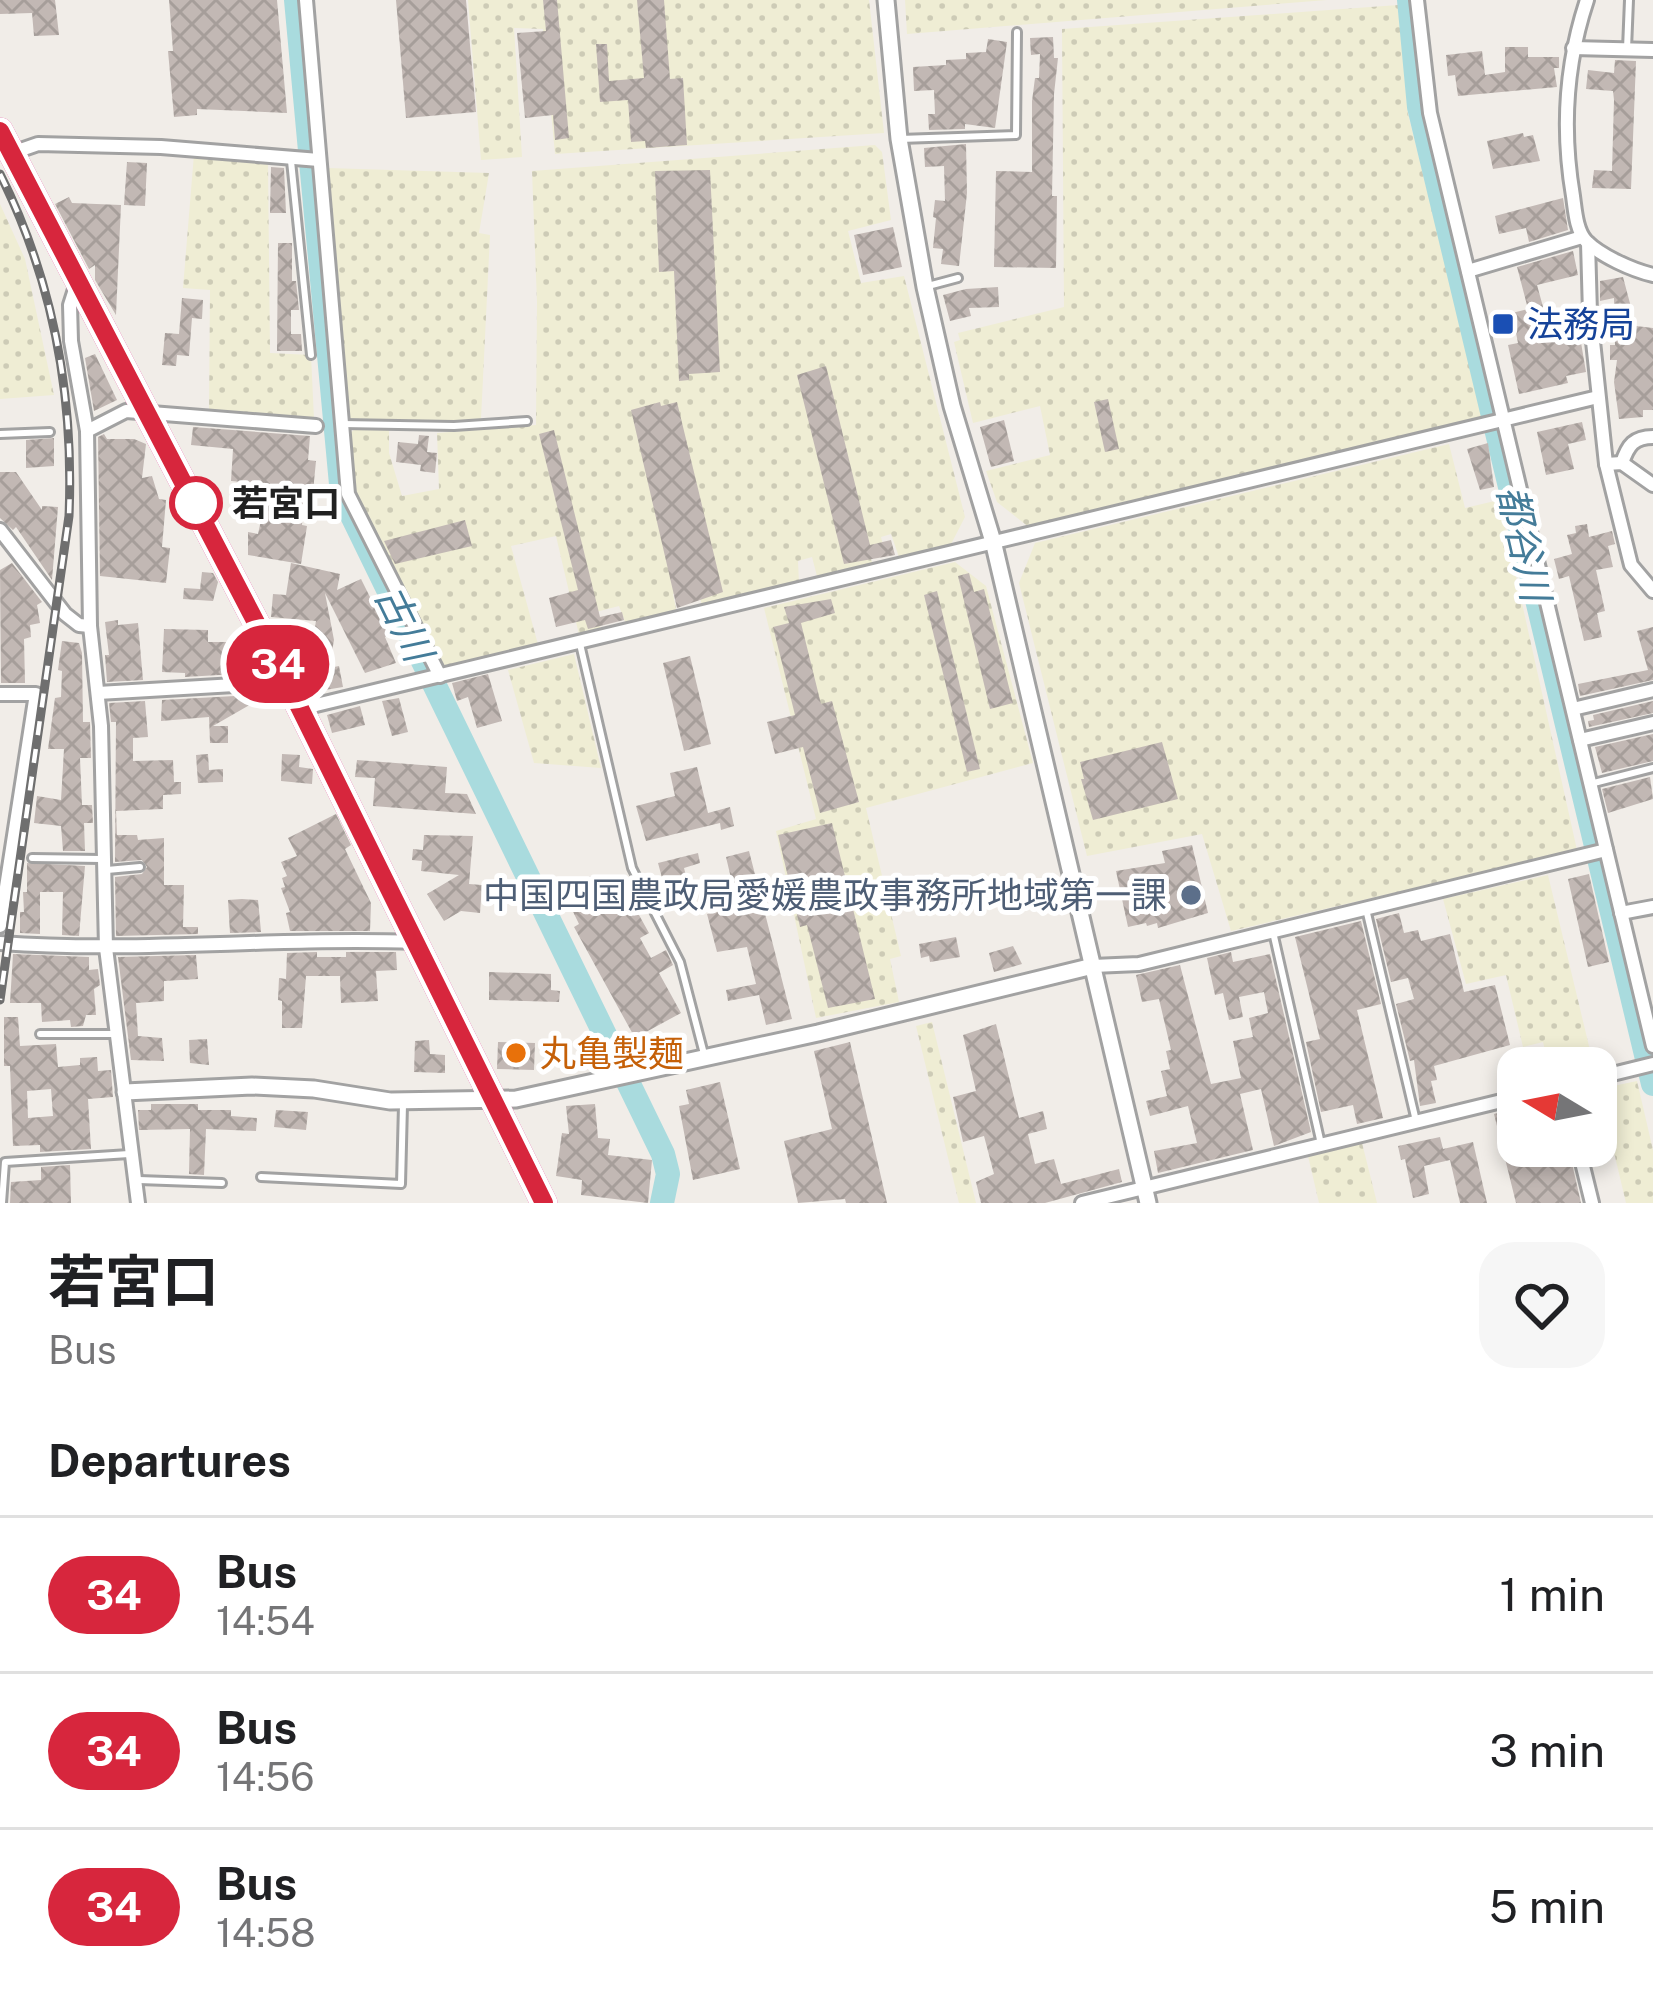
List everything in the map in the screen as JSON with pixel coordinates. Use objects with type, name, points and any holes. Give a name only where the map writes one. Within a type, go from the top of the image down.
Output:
[{"type":"highway","points":[[0,131],[287,682],[544,1203]]},
{"type":"street","points":[[306,0],[306,159],[343,424],[348,494],[438,676]]},
{"type":"street","points":[[886,0],[899,139],[925,287],[952,406],[994,545],[1146,1195]]},
{"type":"street","points":[[1417,0],[1430,113],[1498,423],[1591,784],[1600,852],[1621,913],[1653,1046]]},
{"type":"street","points":[[1587,0],[1574,47],[1567,161],[1585,240],[1606,464],[1631,566],[1653,591]]},
{"type":"street","points":[[1574,47],[1653,50]]},
{"type":"street","points":[[12,153],[38,144],[161,147],[306,159]]},
{"type":"street","points":[[1468,271],[1585,240],[1640,272],[1653,274]]},
{"type":"street","points":[[78,280],[70,304],[71,340],[87,431],[90,626],[98,693],[106,947],[138,1203]]},
{"type":"street","points":[[302,712],[1598,398]]},
{"type":"street","points":[[87,431],[126,412],[316,426]]},
{"type":"street","points":[[1622,463],[1628,446],[1642,437],[1653,437]]},
{"type":"street","points":[[1606,464],[1622,463],[1653,485]]},
{"type":"street","points":[[0,530],[65,614],[79,625],[90,626]]},
{"type":"street","points":[[98,693],[287,682]]},
{"type":"street","points":[[1573,709],[1653,690]]},
{"type":"street","points":[[0,694],[36,694],[0,926]]},
{"type":"street","points":[[1580,740],[1653,723]]},
{"type":"street","points":[[125,1092],[252,1086],[404,1101],[493,1101],[704,1058],[1093,966],[1138,964],[1600,852]]},
{"type":"street","points":[[1621,913],[1653,907]]},
{"type":"street","points":[[0,943],[106,947],[302,939],[416,942]]},
{"type":"street","points":[[1617,1073],[1649,1065]]},
{"type":"street","points":[[1082,1203],[1146,1195],[1321,1144],[1497,1102]]},
{"type":"street","points":[[1583,1167],[1592,1203]]},
{"type":"lane","points":[[1627,49],[1630,0]]},
{"type":"lane","points":[[899,139],[1016,135],[1017,32]]},
{"type":"lane","points":[[306,159],[311,355]]},
{"type":"lane","points":[[925,287],[958,278]]},
{"type":"lane","points":[[343,424],[454,426],[527,421]]},
{"type":"lane","points":[[0,434],[50,431]]},
{"type":"lane","points":[[580,643],[632,868],[680,962],[704,1058]]},
{"type":"lane","points":[[1591,784],[1653,768]]},
{"type":"lane","points":[[32,858],[140,867]]},
{"type":"lane","points":[[1366,909],[1416,1121]]},
{"type":"lane","points":[[1273,932],[1321,1144]]},
{"type":"lane","points":[[40,1034],[117,1034]]},
{"type":"lane","points":[[261,1177],[401,1184],[404,1101]]},
{"type":"lane","points":[[2,1203],[4,1162],[132,1154]]},
{"type":"lane","points":[[135,1180],[222,1183]]},
{"type":"shaded area","points":[[468,0],[869,0],[884,133],[555,154],[543,29],[514,28],[522,157],[481,160]]},
{"type":"shaded area","points":[[905,0],[1327,0],[907,34]]},
{"type":"shaded area","points":[[1398,5],[1408,114],[1484,419],[1030,528],[997,502],[986,471],[1050,455],[1040,406],[973,423],[954,342],[960,340],[958,333],[1064,307],[1062,29]]},
{"type":"shaded area","points":[[875,145],[882,152],[891,220],[848,231],[861,283],[904,276],[965,517],[948,550],[901,563],[891,534],[881,537],[885,552],[870,556],[873,565],[818,580],[812,557],[798,561],[799,583],[703,608],[697,589],[673,594],[677,613],[627,627],[619,606],[596,612],[602,633],[580,639],[556,536],[511,546],[539,648],[441,669],[352,492],[348,435],[356,428],[389,429],[389,453],[402,496],[439,489],[437,433],[536,425],[532,171]]},
{"type":"shaded area","points":[[194,154],[268,162],[270,353],[311,355],[314,419],[209,409],[210,290],[183,288]]},
{"type":"shaded area","points":[[327,168],[489,173],[479,233],[490,235],[481,419],[435,423],[348,420]]},
{"type":"shaded area","points":[[0,204],[25,259],[54,395],[0,399]]},
{"type":"shaded area","points":[[1449,444],[1465,508],[1499,500],[1577,850],[1231,931],[1202,834],[1087,856],[1019,583],[1035,543]]},
{"type":"shaded area","points":[[955,562],[986,586],[1033,763],[866,808],[901,956],[890,959],[899,1002],[816,1018],[776,831],[816,819],[764,608]]},
{"type":"shaded area","points":[[574,654],[601,768],[534,763],[508,670]]},
{"type":"shaded area","points":[[1548,875],[1589,1047],[1544,1047],[1543,1042],[1523,1047],[1506,975],[1466,984],[1443,899]]},
{"type":"shaded area","points":[[932,1022],[976,1203],[959,1203],[916,1026]]},
{"type":"shaded area","points":[[1637,1081],[1653,1150],[1653,1203],[1626,1203],[1617,1165],[1617,1085]]},
{"type":"shaded area","points":[[1362,1143],[1377,1203],[1319,1203],[1308,1156]]},
{"type":"building","points":[[0,0],[55,0],[59,35],[34,36],[32,13],[0,14]]},
{"type":"building","points":[[169,0],[277,0],[287,113],[197,109],[197,115],[174,117]]},
{"type":"building","points":[[396,0],[466,0],[476,112],[406,118]]},
{"type":"building","points":[[543,0],[557,0],[569,138],[555,140],[553,115],[525,118],[517,33],[546,31]]},
{"type":"building","points":[[637,0],[664,0],[670,79],[683,78],[687,145],[646,148],[645,141],[631,142],[628,100],[600,102],[596,44],[607,44],[609,81],[644,78]]},
{"type":"building","points":[[1053,37],[1054,58],[1058,58],[1052,196],[1057,196],[1056,268],[994,267],[996,171],[1032,172],[1032,101],[1040,54],[1031,55],[1030,38]]},
{"type":"building","points":[[988,39],[1007,42],[995,128],[965,124],[965,129],[929,130],[928,114],[935,114],[934,90],[914,91],[913,67],[946,65],[946,60],[966,59],[966,53],[986,52]]},
{"type":"building","points":[[1505,47],[1528,47],[1528,57],[1559,57],[1559,68],[1554,68],[1557,87],[1458,96],[1455,75],[1448,76],[1446,55],[1482,51],[1485,75],[1505,72]]},
{"type":"building","points":[[1615,60],[1636,61],[1631,189],[1592,188],[1594,170],[1612,171],[1614,100],[1613,91],[1586,89],[1588,70],[1614,73]]},
{"type":"building","points":[[1523,133],[1524,137],[1533,135],[1540,161],[1493,169],[1487,141]]},
{"type":"building","points":[[966,144],[967,193],[959,266],[941,264],[943,249],[933,248],[933,217],[935,200],[945,201],[944,166],[925,167],[924,148]]},
{"type":"building","points":[[127,162],[147,163],[145,206],[124,205]]},
{"type":"building","points":[[271,167],[284,168],[286,213],[270,213]]},
{"type":"building","points":[[710,170],[720,372],[689,374],[689,380],[679,381],[674,271],[659,272],[655,171]]},
{"type":"building","points":[[69,197],[72,203],[121,205],[116,315],[95,280],[95,265],[89,269],[55,204]]},
{"type":"building","points":[[1563,198],[1568,230],[1529,242],[1526,228],[1499,234],[1495,216]]},
{"type":"building","points":[[893,227],[902,267],[863,275],[854,235]]},
{"type":"building","points":[[278,243],[292,243],[292,281],[296,281],[299,310],[291,310],[291,334],[301,334],[302,351],[277,351]]},
{"type":"building","points":[[1573,251],[1578,275],[1537,285],[1548,325],[1577,319],[1586,372],[1566,376],[1568,383],[1519,394],[1508,345],[1518,343],[1512,313],[1528,309],[1517,267]]},
{"type":"building","points":[[1623,277],[1636,326],[1653,328],[1653,410],[1643,410],[1643,417],[1619,419],[1614,382],[1617,360],[1610,360],[1610,345],[1615,345],[1614,298],[1600,301],[1600,281]]},
{"type":"building","points":[[998,287],[999,307],[969,308],[971,316],[950,321],[943,295]]},
{"type":"building","points":[[182,298],[203,300],[202,319],[192,318],[189,356],[177,355],[176,366],[162,365],[165,333],[179,334]]},
{"type":"building","points":[[95,354],[117,400],[94,411],[85,358]]},
{"type":"building","points":[[826,366],[870,545],[891,540],[895,555],[844,564],[797,375]]},
{"type":"building","points":[[1108,399],[1119,449],[1105,452],[1094,402]]},
{"type":"building","points":[[660,402],[661,406],[677,402],[723,592],[677,608],[631,410]]},
{"type":"building","points":[[1004,420],[1014,461],[991,467],[980,427]]},
{"type":"building","points":[[1582,422],[1586,440],[1568,444],[1574,469],[1546,475],[1537,432]]},
{"type":"building","points":[[193,427],[310,436],[308,460],[316,461],[312,502],[304,501],[302,525],[307,526],[301,564],[248,555],[248,532],[258,534],[266,497],[240,494],[242,482],[231,481],[233,449],[191,445]]},
{"type":"building","points":[[554,430],[600,617],[622,612],[624,620],[588,629],[585,620],[556,627],[549,598],[578,590],[539,434]]},
{"type":"building","points":[[104,434],[107,439],[146,444],[142,478],[152,476],[159,499],[166,500],[162,547],[170,548],[166,583],[100,576],[98,437]]},
{"type":"building","points":[[419,435],[429,436],[427,452],[437,453],[435,473],[420,471],[421,465],[396,462],[398,442],[418,444]]},
{"type":"building","points":[[54,438],[54,466],[26,468],[26,440]]},
{"type":"building","points":[[1488,443],[1494,487],[1480,490],[1467,449]]},
{"type":"building","points":[[0,472],[16,472],[42,510],[42,506],[58,507],[52,580],[16,527],[13,530],[0,518]]},
{"type":"building","points":[[465,520],[472,546],[395,564],[384,541]]},
{"type":"building","points":[[1587,524],[1589,537],[1612,531],[1615,544],[1608,546],[1613,567],[1596,570],[1605,611],[1597,613],[1602,637],[1584,641],[1569,576],[1559,579],[1554,559],[1572,554],[1567,535],[1576,533],[1575,526]]},
{"type":"building","points":[[12,563],[42,602],[37,605],[40,623],[30,625],[31,637],[24,639],[25,683],[1,683],[0,570]]},
{"type":"building","points":[[291,563],[340,574],[337,590],[361,579],[389,635],[385,637],[396,663],[365,673],[325,593],[334,640],[329,668],[339,666],[343,687],[313,692],[309,667],[297,669],[287,650],[312,645],[316,621],[271,617],[273,594],[286,595]]},
{"type":"building","points":[[202,572],[213,573],[218,582],[213,601],[183,599],[184,588],[200,589]]},
{"type":"building","points":[[969,573],[974,592],[984,589],[1013,703],[990,709],[958,576]]},
{"type":"building","points":[[937,591],[980,769],[967,772],[924,595]]},
{"type":"building","points":[[831,599],[835,613],[801,623],[821,704],[832,701],[859,802],[820,813],[803,747],[775,754],[767,722],[795,715],[773,627],[789,623],[784,607]]},
{"type":"building","points":[[118,620],[118,625],[138,623],[143,680],[107,682],[105,622]]},
{"type":"building","points":[[1653,627],[1653,680],[1580,696],[1578,684],[1648,670],[1637,631]]},
{"type":"building","points":[[164,629],[208,630],[208,642],[237,642],[236,674],[185,677],[185,673],[162,672]]},
{"type":"building","points":[[62,641],[79,643],[83,722],[90,722],[91,758],[80,758],[82,805],[92,805],[93,823],[84,823],[85,851],[63,851],[61,826],[34,823],[37,796],[61,800],[64,749],[48,749],[55,698],[61,697]]},
{"type":"building","points":[[690,656],[711,744],[684,751],[663,663]]},
{"type":"building","points":[[488,674],[502,721],[477,728],[468,697],[457,701],[452,683]]},
{"type":"building","points":[[253,695],[253,703],[213,726],[228,726],[228,743],[210,743],[209,717],[161,721],[162,700]]},
{"type":"building","points":[[399,698],[408,732],[392,736],[382,701]]},
{"type":"building","points":[[145,701],[148,737],[133,738],[133,761],[173,760],[174,782],[181,782],[181,794],[163,795],[163,809],[116,811],[117,835],[137,835],[138,840],[164,838],[164,885],[184,885],[183,927],[198,927],[198,934],[116,936],[115,877],[142,874],[147,867],[142,860],[115,862],[116,722],[111,722],[109,703]]},
{"type":"building","points":[[1653,701],[1653,713],[1589,727],[1593,715]]},
{"type":"building","points":[[360,706],[365,725],[332,733],[327,715]]},
{"type":"building","points":[[1653,734],[1653,761],[1602,773],[1595,747]]},
{"type":"building","points":[[1162,742],[1178,799],[1093,820],[1080,762]]},
{"type":"building","points":[[208,754],[209,770],[223,769],[223,782],[198,783],[196,755]]},
{"type":"building","points":[[282,754],[300,755],[299,767],[313,769],[312,784],[281,781]]},
{"type":"building","points":[[357,760],[447,767],[445,793],[467,794],[476,814],[373,806],[375,778],[355,777]]},
{"type":"building","points":[[697,767],[708,813],[730,807],[734,826],[721,830],[720,823],[646,841],[636,806],[675,796],[670,773]]},
{"type":"building","points":[[1650,777],[1653,799],[1608,813],[1602,789]]},
{"type":"building","points":[[336,814],[351,845],[345,849],[371,903],[370,931],[290,931],[286,913],[290,912],[281,888],[287,876],[281,862],[297,856],[288,838]]},
{"type":"building","points":[[832,823],[875,999],[828,1008],[807,925],[800,927],[778,835]]},
{"type":"building","points":[[424,835],[473,836],[469,884],[482,885],[480,913],[461,911],[444,921],[427,894],[459,875],[421,871],[422,861],[412,860],[413,849],[423,850]]},
{"type":"building","points":[[1192,845],[1208,913],[1158,928],[1157,923],[1128,927],[1116,871],[1165,863],[1162,851]]},
{"type":"building","points":[[749,851],[792,1019],[766,1025],[759,995],[728,1001],[726,990],[756,984],[747,947],[717,952],[707,914],[738,908],[726,857]]},
{"type":"building","points":[[698,853],[700,863],[684,868],[691,895],[668,900],[658,863]]},
{"type":"building","points":[[27,863],[85,866],[79,936],[62,935],[63,892],[40,892],[40,934],[20,933]]},
{"type":"building","points":[[1589,874],[1609,962],[1588,967],[1568,879]]},
{"type":"building","points":[[591,876],[597,889],[589,892],[600,913],[629,897],[649,933],[640,938],[651,958],[666,950],[673,965],[659,973],[681,1013],[635,1038],[574,927],[579,924],[562,889]]},
{"type":"building","points":[[228,900],[258,900],[261,932],[230,933]]},
{"type":"building","points":[[1399,913],[1404,933],[1418,930],[1421,941],[1450,934],[1464,992],[1495,985],[1510,1045],[1434,1066],[1437,1080],[1431,1081],[1436,1103],[1420,1106],[1414,1060],[1410,1061],[1396,1004],[1414,999],[1408,978],[1391,982],[1376,919]]},
{"type":"building","points":[[1361,921],[1381,1004],[1357,1010],[1383,1118],[1357,1124],[1353,1105],[1321,1112],[1306,1042],[1320,1039],[1295,937]]},
{"type":"building","points":[[956,937],[960,957],[930,962],[929,956],[921,958],[919,944]]},
{"type":"building","points":[[1013,946],[1022,964],[994,972],[989,953]]},
{"type":"building","points":[[317,952],[317,957],[346,957],[346,952],[396,952],[397,970],[376,971],[378,1001],[341,1003],[340,976],[306,976],[302,1028],[282,1028],[279,978],[286,979],[287,953]]},
{"type":"building","points":[[1231,952],[1233,962],[1270,954],[1311,1132],[1274,1146],[1261,1089],[1240,1094],[1253,1150],[1158,1173],[1154,1151],[1197,1143],[1188,1106],[1150,1116],[1146,1101],[1167,1096],[1161,1071],[1170,1069],[1166,1051],[1171,1050],[1159,999],[1142,1002],[1136,975],[1180,965],[1211,1084],[1241,1078],[1233,1041],[1253,1037],[1249,1018],[1268,1013],[1264,992],[1239,997],[1243,1017],[1229,1020],[1223,993],[1215,995],[1207,958]]},
{"type":"building","points":[[13,954],[89,957],[89,970],[98,969],[100,985],[94,989],[96,1015],[86,1015],[83,1026],[71,1027],[70,1020],[42,1022],[41,1003],[10,1003]]},
{"type":"building","points":[[196,955],[198,979],[164,981],[164,1001],[136,1003],[138,1036],[162,1038],[164,1061],[131,1060],[118,957]]},
{"type":"building","points":[[489,972],[551,974],[551,990],[560,991],[559,1002],[489,1000]]},
{"type":"building","points":[[4,1017],[18,1017],[20,1046],[56,1044],[58,1067],[97,1057],[98,1071],[111,1070],[113,1097],[88,1099],[91,1149],[40,1152],[40,1145],[13,1146],[10,1066],[4,1066]],"holes":[[[51,1089],[53,1116],[28,1118],[27,1091]]]},
{"type":"building","points":[[996,1024],[1019,1118],[1043,1111],[1047,1129],[1028,1134],[1035,1164],[1054,1159],[1061,1184],[1119,1169],[1122,1182],[1045,1203],[981,1203],[976,1182],[994,1174],[984,1136],[963,1142],[953,1097],[976,1091],[963,1035]]},
{"type":"building","points":[[207,1039],[209,1065],[190,1063],[189,1040]]},
{"type":"building","points":[[429,1040],[430,1054],[445,1055],[445,1073],[414,1072],[415,1041]]},
{"type":"building","points":[[498,1042],[535,1043],[534,1070],[497,1069]]},
{"type":"building","points":[[850,1042],[887,1203],[846,1203],[845,1199],[798,1203],[784,1141],[832,1129],[814,1051]]},
{"type":"building","points":[[720,1082],[740,1169],[693,1180],[679,1106],[689,1104],[686,1090]]},
{"type":"building","points":[[151,1104],[231,1110],[231,1116],[257,1118],[256,1131],[206,1129],[204,1175],[189,1174],[190,1129],[139,1130],[138,1110],[151,1110]]},
{"type":"building","points":[[595,1104],[598,1138],[610,1139],[608,1155],[652,1160],[648,1203],[581,1195],[582,1180],[556,1176],[562,1133],[569,1134],[566,1106]]},
{"type":"building","points":[[276,1110],[308,1112],[306,1130],[274,1127]]},
{"type":"building","points":[[1440,1137],[1443,1149],[1473,1142],[1487,1203],[1460,1203],[1450,1160],[1424,1166],[1429,1194],[1413,1198],[1398,1146]]},
{"type":"building","points":[[70,1165],[71,1203],[10,1203],[11,1182],[41,1180],[41,1167]]},
{"type":"building","points":[[1507,1167],[1573,1167],[1581,1203],[1516,1203]]},
{"type":"waterway","name":"古川","points":[[296,0],[342,495],[663,1154],[668,1174],[662,1203]]},
{"type":"waterway","name":"都谷川","points":[[1409,0],[1419,107],[1653,1084]]},
{"type":"railway","points":[[0,174],[47,298],[64,384],[70,472],[69,516],[0,1000]]},
{"type":"bus line","name":"34","points":[[0,131],[287,682],[544,1203]]},
{"type":"place","name":"法務局","points":[[1503,324]]},
{"type":"place","name":"若宮口","points":[[196,503]]},
{"type":"place","name":"中国四国農政局愛媛農政事務所地域第一課","points":[[1191,895]]},
{"type":"place","name":"丸亀製麺","points":[[516,1053]]}]
